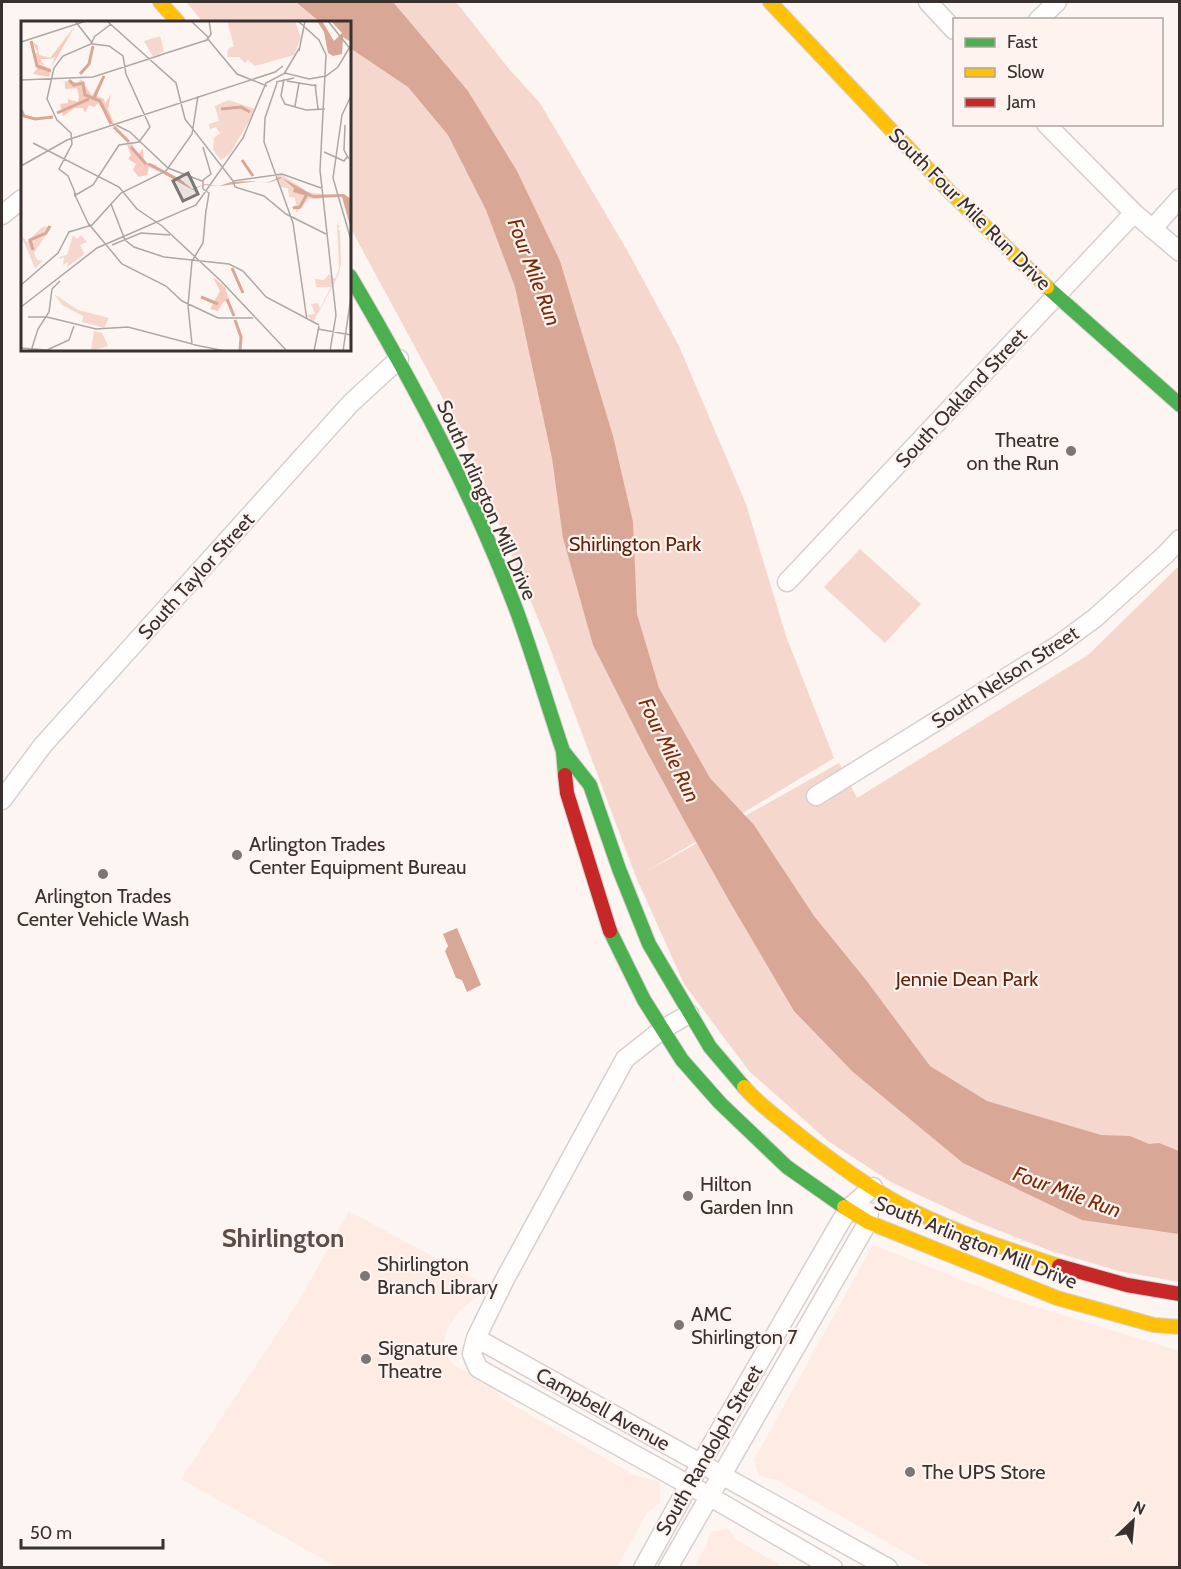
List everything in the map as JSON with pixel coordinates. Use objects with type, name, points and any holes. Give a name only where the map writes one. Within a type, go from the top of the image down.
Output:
[{"type":"street","points":[[160,2],[177,21]]},
{"type":"street","name":"South Four Mile Run Drive","points":[[770,2],[949,191],[1057,296],[1179,405]]},
{"type":"street","points":[[928,2],[953,29]]},
{"type":"street","points":[[1040,18],[1057,2]]},
{"type":"street","points":[[1048,126],[1134,213],[1179,252]]},
{"type":"street","points":[[1152,229],[1179,198]]},
{"type":"street","points":[[2,215],[21,200]]},
{"type":"street","name":"South Oakland Street","points":[[787,582],[1134,213]]},
{"type":"street","name":"South Arlington Mill Drive","points":[[351,278],[399,359],[477,515],[516,609],[563,751],[567,793],[608,926],[644,1000],[682,1060],[720,1103],[788,1167],[868,1222],[1057,1298],[1154,1325],[1179,1327]]},
{"type":"street","name":"South Taylor Street","points":[[2,800],[50,738],[351,403],[399,359]]},
{"type":"street","name":"South Nelson Street","points":[[816,796],[1057,646],[1095,618],[1166,554],[1179,538]]},
{"type":"street","name":"South Arlington Mill Drive","points":[[563,751],[590,785],[619,869],[649,944],[710,1047],[756,1100],[815,1147],[913,1211],[996,1246],[1127,1285],[1179,1294]]},
{"type":"street","name":"Campbell Avenue","points":[[689,1014],[663,1029],[625,1059],[505,1280],[476,1338],[472,1354],[478,1368],[709,1496],[833,1568]]},
{"type":"street","name":"South Randolph Street","points":[[643,1568],[700,1463],[848,1209],[873,1187]]},
{"type":"street","name":"South Randolph Street","points":[[668,1568],[868,1222],[873,1187]]},
{"type":"street","name":"Campbell Avenue","points":[[476,1338],[888,1568]]},
{"type":"shaded area","points":[[349,1211],[483,1284],[479,1295],[458,1312],[446,1331],[443,1348],[451,1363],[492,1387],[503,1399],[634,1475],[660,1482],[660,1503],[647,1513],[617,1567],[337,1567],[181,1479],[299,1301]]},
{"type":"shaded area","points":[[873,1245],[1005,1297],[1179,1351],[1179,1567],[931,1567],[777,1480],[759,1476],[754,1460]]},
{"type":"shaded area","points":[[728,1529],[737,1540],[780,1567],[694,1567],[706,1546],[710,1532]]},
{"type":"green space","points":[[186,2],[456,2],[509,69],[540,103],[627,250],[679,346],[746,504],[786,636],[834,758],[644,873],[839,763],[857,798],[1088,655],[1179,566],[1179,1282],[1119,1271],[1051,1251],[977,1222],[891,1182],[828,1141],[749,1071],[684,984],[636,877],[548,643],[462,434],[351,229],[351,21],[202,21]]},
{"type":"green space","points":[[860,549],[921,604],[885,643],[824,587]]},
{"type":"water","name":"Four Mile Run","points":[[296,2],[393,2],[468,91],[517,171],[560,261],[613,436],[633,522],[637,614],[659,688],[710,778],[754,825],[814,916],[866,980],[930,1066],[987,1101],[1101,1135],[1130,1136],[1149,1144],[1159,1143],[1179,1151],[1179,1234],[1082,1220],[963,1163],[853,1072],[794,1011],[685,822],[593,645],[563,538],[552,458],[515,287],[486,210],[448,135],[408,87],[351,49],[351,21],[319,21]]},
{"type":"water","points":[[457,928],[481,985],[467,992],[462,980],[456,978],[445,951],[448,946],[443,934]]},
{"type":"traffic: fast","points":[[351,278],[440,439],[499,565],[522,626],[563,751],[565,775]]},
{"type":"traffic: fast","points":[[1047,287],[1180,405]]},
{"type":"traffic: fast","points":[[563,751],[590,785],[619,869],[649,944],[710,1047],[744,1087]]},
{"type":"traffic: fast","points":[[610,931],[644,1000],[682,1060],[720,1103],[787,1167],[844,1207]]},
{"type":"traffic: slow","points":[[160,2],[177,21]]},
{"type":"traffic: slow","points":[[770,2],[949,191],[1047,287]]},
{"type":"traffic: slow","points":[[744,1087],[763,1106],[812,1145],[854,1176],[898,1203],[967,1234],[1059,1266]]},
{"type":"traffic: slow","points":[[844,1207],[868,1222],[1057,1298],[1154,1325],[1180,1327]]},
{"type":"traffic: jam","points":[[565,775],[567,793],[610,931]]},
{"type":"traffic: jam","points":[[1059,1266],[1127,1285],[1180,1294]]},
{"type":"place","name":"Theatre on the Run","points":[[1071,451]]},
{"type":"place","name":"Arlington Trades Center Equipment Bureau","points":[[237,855]]},
{"type":"place","name":"Arlington Trades Center Vehicle Wash","points":[[103,874]]},
{"type":"place","name":"Hilton Garden Inn","points":[[688,1196]]},
{"type":"place","name":"Shirlington Branch Library","points":[[365,1276]]},
{"type":"place","name":"AMC Shirlington 7","points":[[679,1325]]},
{"type":"place","name":"Signature Theatre","points":[[366,1359]]},
{"type":"place","name":"The UPS Store","points":[[910,1472]]},
{"type":"district","name":"Shirlington","points":[[283,1238]]},
{"type":"park label","name":"Shirlington Park","points":[[635,544]]},
{"type":"park label","name":"Jennie Dean Park","points":[[967,979]]}]
